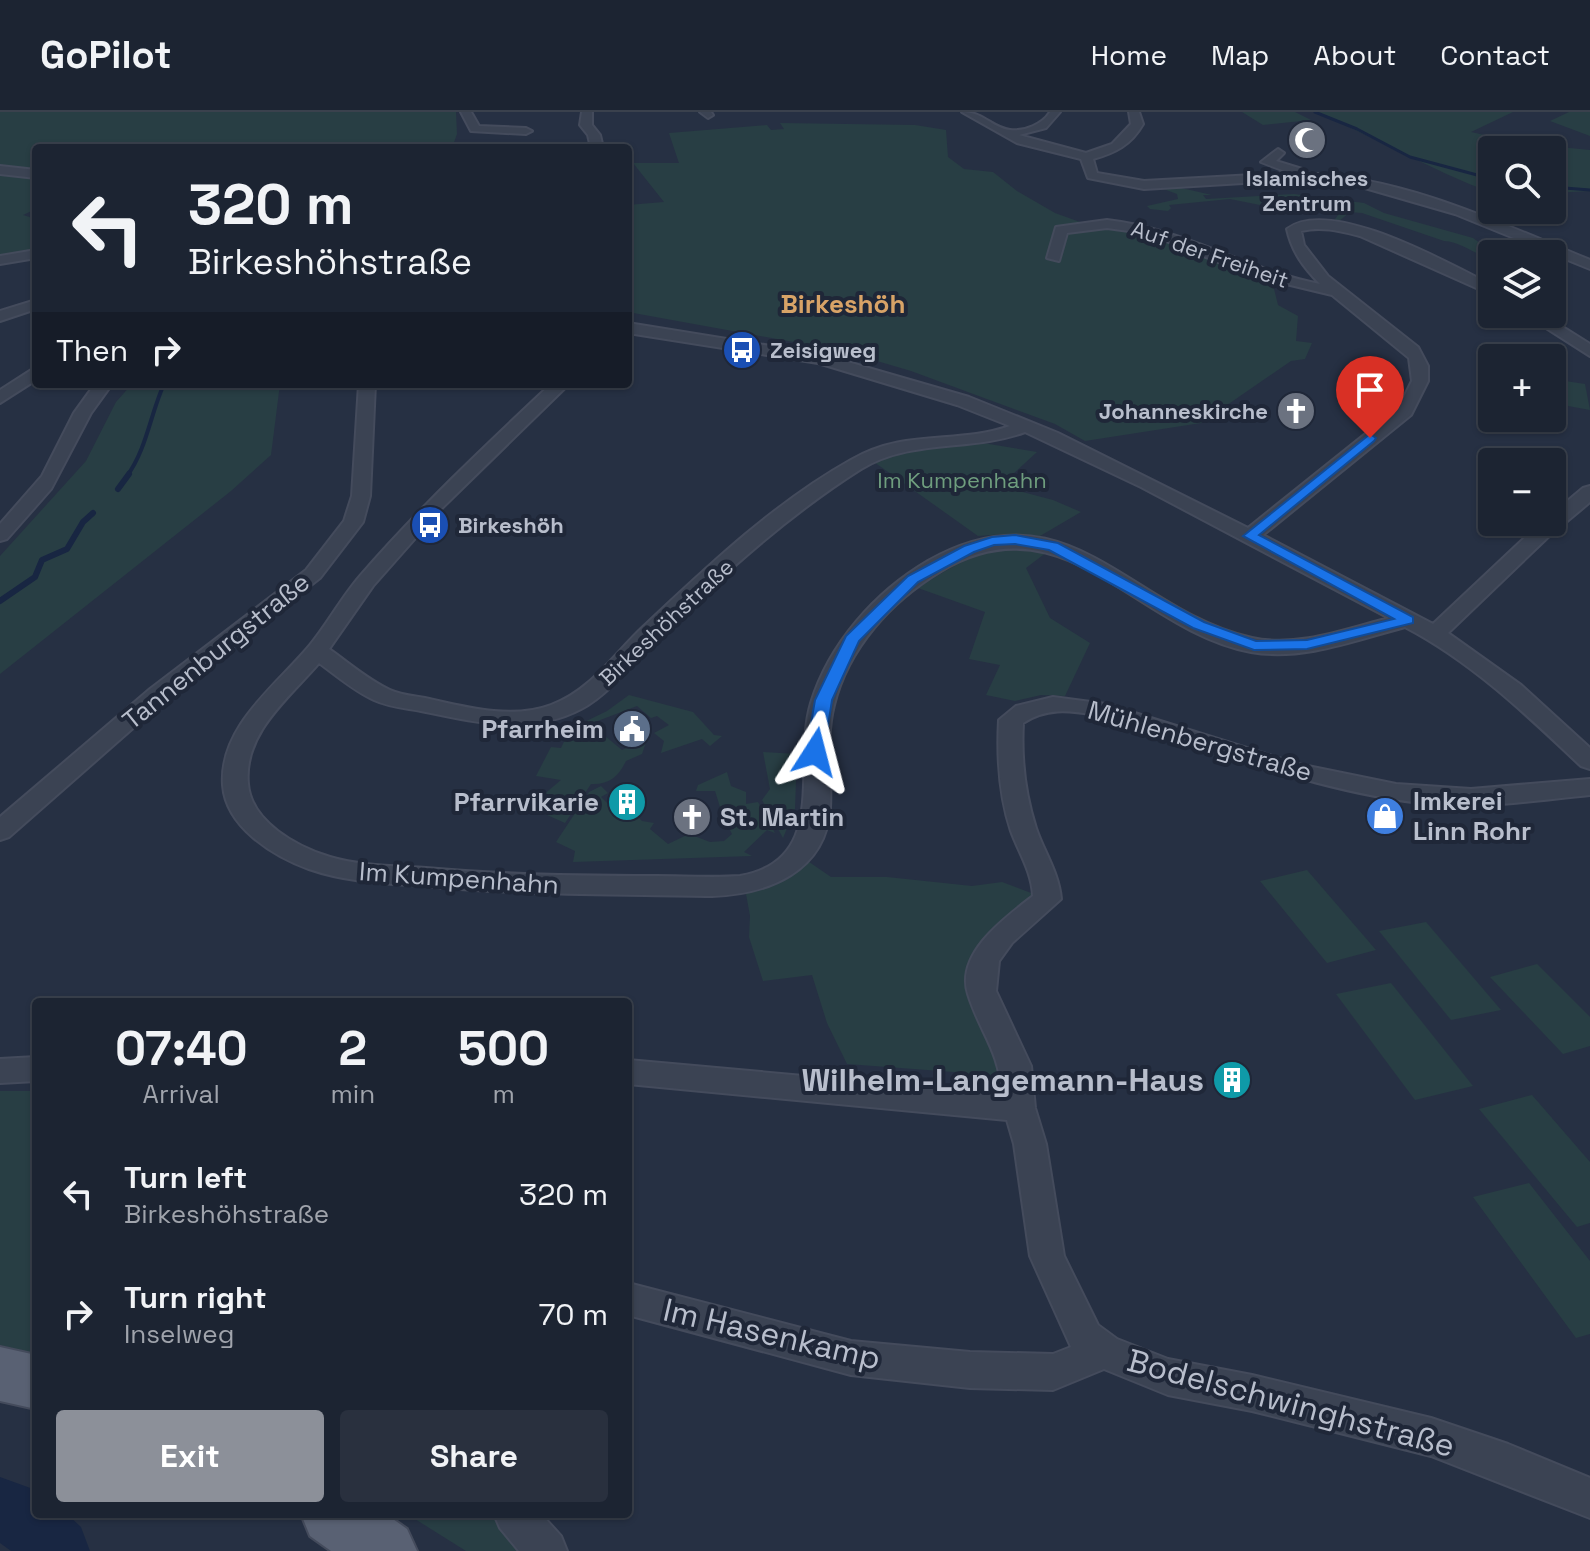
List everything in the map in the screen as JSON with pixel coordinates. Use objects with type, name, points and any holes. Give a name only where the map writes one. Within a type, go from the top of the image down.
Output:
[{"type":"main road","points":[[0,1374],[32,1381]]},
{"type":"main road","points":[[338,1518],[385,1551]]},
{"type":"street","points":[[466,112],[475,129],[526,126],[522,144]]},
{"type":"street","points":[[587,112],[586,125],[596,144]]},
{"type":"street","points":[[967,112],[1033,145],[1086,157],[1122,143],[1137,124],[1134,112]]},
{"type":"street","points":[[1007,134],[1040,127],[1050,122],[1055,112]]},
{"type":"street","points":[[1278,153],[1267,162],[1325,178],[1396,191],[1528,238],[1590,265]]},
{"type":"street","points":[[1086,157],[1092,175],[1132,185],[1263,177],[1325,178]]},
{"type":"street","points":[[0,170],[32,174]]},
{"type":"street","name":"Auf der Freiheit","points":[[1054,258],[1061,230],[1125,224],[1168,236],[1268,276],[1334,287]]},
{"type":"street","points":[[1250,536],[1405,411],[1421,383],[1419,358],[1310,267],[1296,241],[1294,229],[1320,224],[1368,235],[1427,258],[1478,284]]},
{"type":"street","points":[[0,260],[32,255]]},
{"type":"street","points":[[0,316],[32,305]]},
{"type":"street","points":[[1554,328],[1590,351]]},
{"type":"street","points":[[632,329],[820,359],[929,390],[1027,426],[1250,536],[1435,634],[1513,690],[1590,761]]},
{"type":"street","points":[[0,376],[32,372]]},
{"type":"street","points":[[0,398],[32,374]]},
{"type":"street","points":[[0,535],[32,502],[56,468],[85,404],[100,388]]},
{"type":"street","name":"Tannenburgstraße","points":[[0,831],[158,694],[313,574],[347,531],[361,496],[367,388]]},
{"type":"street","points":[[317,651],[365,584],[435,503],[557,388]]},
{"type":"street","name":"Birkeshöhstraße","points":[[317,651],[383,696],[466,715],[509,720],[563,709],[599,686],[647,634],[756,539],[853,465],[885,449],[910,442],[982,438],[1010,434],[1027,426]]},
{"type":"street","points":[[1435,634],[1590,492]]},
{"type":"street","name":"Im Kumpenhahn","points":[[317,651],[256,720],[234,773],[240,803],[250,822],[278,843],[317,862],[390,875],[566,886],[711,885],[763,880],[782,870],[799,855],[818,815],[815,746],[823,700],[852,639],[913,579],[969,549],[992,541],[1015,540],[1053,546],[1198,625],[1254,645],[1307,644],[1407,620]]},
{"type":"street","name":"Mühlenbergstraße","points":[[1019,1108],[1016,1066],[981,991],[985,959],[1002,936],[1047,899],[1048,885],[1036,863],[1012,786],[1011,720],[1024,710],[1059,702],[1100,710],[1175,730],[1288,769],[1377,789],[1456,797],[1590,787]]},
{"type":"street","points":[[0,1071],[32,1069]]},
{"type":"street","points":[[632,1072],[1019,1108]]},
{"type":"street","name":"Bodelschwinghstraße","points":[[1019,1108],[1030,1144],[1047,1256],[1085,1337],[1104,1351],[1168,1377],[1252,1393],[1431,1437],[1590,1498]]},
{"type":"street","name":"Im Hasenkamp","points":[[632,1300],[851,1358],[970,1370],[1053,1372],[1104,1351]]},
{"type":"street","points":[[517,1518],[546,1551]]},
{"type":"green space","points":[[0,112],[456,112],[457,134],[453,144],[32,144],[32,172],[0,168]]},
{"type":"green space","points":[[1242,112],[1295,112],[1311,120],[1263,125]]},
{"type":"green space","points":[[1315,112],[1513,112],[1471,132],[1489,136],[1478,136],[1478,187]]},
{"type":"green space","points":[[1569,112],[1590,112],[1590,136],[1550,121]]},
{"type":"green space","points":[[780,123],[915,125],[946,130],[948,157],[964,169],[993,172],[1017,191],[1055,213],[1080,222],[1081,228],[1106,228],[1155,237],[1272,281],[1278,305],[1298,316],[1296,341],[1312,343],[1305,359],[1291,361],[1201,423],[1085,441],[1055,424],[911,371],[843,351],[632,313],[632,205],[664,202],[633,163],[679,163],[669,133],[767,125],[771,130],[784,129]]},
{"type":"green space","points":[[1566,148],[1590,150],[1590,191],[1566,192]]},
{"type":"green space","points":[[0,171],[32,175],[32,211],[23,215],[32,218],[32,252],[0,258]]},
{"type":"green space","points":[[1177,187],[1212,195],[1203,195],[1206,199],[1294,194],[1364,203],[1384,213],[1473,238],[1478,242],[1478,254],[1362,213],[1350,212],[1338,222],[1335,219],[1342,210],[1300,202],[1263,200],[1260,205],[1230,199],[1169,205],[1171,208],[1168,211],[1150,209],[1147,206],[1178,199],[1177,194],[1161,188]]},
{"type":"green space","points":[[1566,381],[1585,384],[1590,410],[1566,406]]},
{"type":"green space","points":[[128,388],[279,388],[271,455],[231,491],[0,674],[0,556],[86,461],[116,402]]},
{"type":"green space","name":"Im Kumpenhahn","points":[[983,443],[1037,452],[1000,486],[1053,500],[1081,512],[1040,536],[978,536],[874,462],[910,448]]},
{"type":"green space","points":[[1007,547],[1047,552],[1026,568],[1050,618],[1090,643],[1065,696],[1041,695],[1015,701],[986,695],[1000,665],[969,659],[985,612],[918,588],[972,557]]},
{"type":"green space","points":[[629,695],[693,712],[714,735],[722,736],[710,746],[702,739],[661,753],[664,741],[654,733],[669,725],[657,716],[651,718],[637,706],[595,722],[606,733],[598,738],[605,736],[622,750],[647,739],[642,754],[626,761],[613,778],[591,784],[565,823],[529,807],[561,780],[536,776],[551,747],[561,748],[570,729],[607,711]]},
{"type":"green space","points":[[763,752],[797,754],[795,809],[783,838],[762,800],[770,789]]},
{"type":"green space","points":[[727,772],[731,786],[746,792],[746,804],[758,802],[775,833],[767,830],[744,852],[752,856],[573,862],[575,851],[556,842],[589,792],[601,786],[608,793],[601,797],[617,813],[622,811],[629,818],[636,815],[642,821],[654,823],[650,829],[668,844],[689,834],[710,842],[724,841],[732,834],[724,818],[730,810],[720,807],[715,791],[696,791],[698,785]]},
{"type":"green space","points":[[799,855],[831,877],[887,877],[972,886],[1002,882],[1047,899],[985,959],[1016,1066],[994,1085],[966,1089],[967,1073],[847,1064],[827,1023],[812,975],[763,981],[749,937],[750,916],[744,883]]},
{"type":"green space","points":[[1307,870],[1376,950],[1327,963],[1260,881]]},
{"type":"green space","points":[[1426,922],[1501,1010],[1451,1020],[1379,931]]},
{"type":"green space","points":[[1537,964],[1590,1017],[1590,1046],[1563,1054],[1490,977]]},
{"type":"green space","points":[[1391,983],[1473,1086],[1415,1100],[1336,994]]},
{"type":"green space","points":[[0,1091],[32,1091],[32,1353],[0,1345]]},
{"type":"green space","points":[[1532,1095],[1590,1162],[1590,1223],[1577,1227],[1479,1109]]},
{"type":"green space","points":[[1529,1183],[1590,1261],[1590,1334],[1576,1338],[1473,1197]]},
{"type":"green space","points":[[413,1518],[503,1518],[536,1551],[466,1551]]},
{"type":"waterway","points":[[1315,112],[1357,129],[1410,157],[1478,175]]},
{"type":"waterway","points":[[1566,188],[1590,190]]},
{"type":"waterway","points":[[127,476],[144,443],[162,388]]},
{"type":"waterway","points":[[118,489],[129,474]]},
{"type":"waterway","points":[[0,601],[35,577],[42,560],[67,549],[83,522],[93,513]]},
{"type":"waterway","points":[[0,1510],[26,1519],[57,1551]]},
{"type":"place","name":"Islamisches Zentrum","points":[[1307,140]]},
{"type":"place","name":"Zeisigweg","points":[[742,350]]},
{"type":"place","name":"Johanneskirche","points":[[1296,411]]},
{"type":"place","name":"Birkeshöh","points":[[430,525]]},
{"type":"place","name":"Pfarrheim","points":[[632,729]]},
{"type":"place","name":"Pfarrvikarie","points":[[627,802]]},
{"type":"place","name":"Imkerei Linn Rohr","points":[[1385,816]]},
{"type":"place","name":"St. Martin","points":[[692,817]]},
{"type":"place","name":"Wilhelm-Langemann-Haus","points":[[1232,1080]]},
{"type":"district","name":"Birkeshöh","points":[[843,304]]},
{"type":"route","points":[[815,752],[823,700],[852,639],[913,579],[969,549],[992,541],[1015,540],[1053,546],[1198,625],[1254,645],[1307,644],[1407,620],[1250,536],[1370,438]]}]
